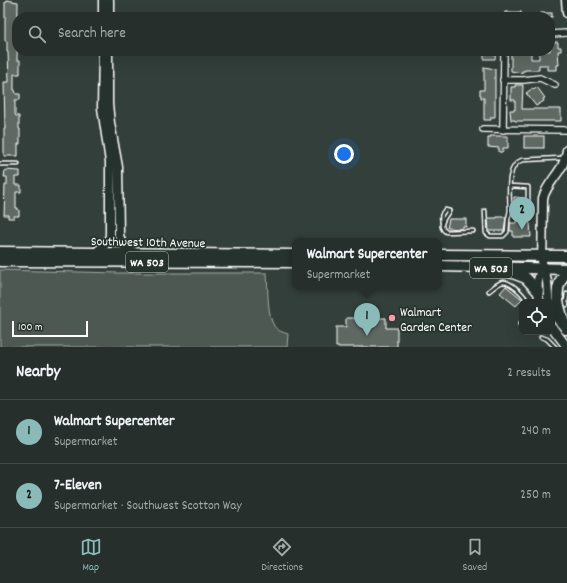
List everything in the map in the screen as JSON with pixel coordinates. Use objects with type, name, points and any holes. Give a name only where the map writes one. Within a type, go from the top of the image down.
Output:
[{"type":"highway","name":"Southwest 10th Avenue","points":[[0,252],[292,255]]},
{"type":"highway","name":"WA 503","points":[[442,255],[567,256]]},
{"type":"highway","name":"Southwest 10th Avenue","points":[[0,261],[292,262]]},
{"type":"highway","name":"WA 503","points":[[442,266],[567,271]]},
{"type":"highway","points":[[498,268],[523,276],[529,280],[538,291]]},
{"type":"highway","points":[[566,330],[559,307],[557,294],[560,281],[567,271]]},
{"type":"street","points":[[103,0],[103,12]]},
{"type":"street","points":[[108,12],[109,0]]},
{"type":"street","points":[[566,0],[567,13]]},
{"type":"street","points":[[555,34],[567,33]]},
{"type":"street","points":[[95,253],[108,242],[110,235],[110,162],[102,108],[103,56]]},
{"type":"street","points":[[108,56],[108,104],[118,167],[119,236],[122,244],[137,254]]},
{"type":"street","points":[[503,130],[504,56]]},
{"type":"street","points":[[503,80],[540,78],[555,84]]},
{"type":"street","points":[[483,130],[567,130]]},
{"type":"street","points":[[539,299],[538,276],[542,269],[544,193],[561,168],[567,155]]},
{"type":"street","points":[[542,269],[547,276],[548,299]]},
{"type":"street","points":[[555,315],[566,330]]},
{"type":"street","points":[[555,331],[567,347]]},
{"type":"lane","points":[[485,211],[485,231],[487,234],[490,236],[503,236],[506,234],[510,211],[512,168],[519,160],[559,159],[567,155]]},
{"type":"lane","points":[[0,164],[18,164]]},
{"type":"lane","points":[[510,186],[528,187],[528,212],[510,211]]},
{"type":"lane","points":[[449,211],[442,222],[442,228],[446,232],[473,232]]},
{"type":"lane","points":[[489,291],[499,283],[508,283],[523,295],[525,299]]},
{"type":"lane","points":[[567,294],[567,305]]},
{"type":"lane","points":[[541,337],[547,339],[555,347]]},
{"type":"shaded area","points":[[0,270],[118,273],[267,273],[270,315],[274,326],[282,332],[288,334],[287,347],[0,347]]},
{"type":"building","points":[[6,0],[18,2],[18,12],[12,12],[12,56],[17,56],[17,60],[20,60],[20,74],[14,74],[14,90],[16,94],[20,94],[20,100],[15,100],[15,114],[16,116],[19,116],[20,129],[18,156],[4,156],[4,82],[9,82],[7,41],[5,41]]},
{"type":"building","points":[[555,42],[558,42],[558,47],[561,47],[561,51],[558,51],[559,65],[557,65],[557,70],[547,70],[547,65],[539,65],[539,70],[525,70],[522,71],[522,73],[511,71],[511,56],[531,56],[531,59],[539,59],[539,56],[555,56]]},
{"type":"building","points":[[484,56],[495,56],[495,59],[484,59]]},
{"type":"building","points":[[484,67],[495,69],[495,117],[491,117],[491,120],[484,120],[484,98],[481,98],[480,95],[480,90],[484,90]]},
{"type":"building","points":[[515,85],[523,85],[522,109],[561,109],[561,121],[511,120],[510,110],[515,110],[515,100],[511,100],[511,87],[515,87]]},
{"type":"building","points":[[537,87],[545,98],[543,99],[544,101],[536,106],[526,93]]},
{"type":"building","points":[[490,136],[508,136],[508,148],[503,148],[503,152],[499,152],[499,148],[488,147],[488,138],[490,138]]},
{"type":"building","points":[[524,136],[544,136],[544,148],[524,148]]},
{"type":"building","points":[[5,170],[20,171],[20,177],[15,177],[15,185],[21,185],[21,192],[16,192],[16,208],[19,210],[19,216],[14,216],[14,218],[8,218],[8,215],[4,215],[5,185],[7,185],[7,177],[4,177]]},
{"type":"building","points":[[514,197],[525,198],[525,206],[514,206]]},
{"type":"building","points":[[506,217],[504,231],[489,231],[488,218]]},
{"type":"building","points":[[449,219],[466,219],[466,227],[463,226],[462,229],[447,228]]},
{"type":"building","points":[[516,221],[528,221],[528,223],[530,223],[531,237],[513,237],[513,231],[510,231],[510,223],[516,223]]},
{"type":"building","points":[[506,286],[522,299],[519,299],[519,302],[516,306],[500,293]]},
{"type":"building","points":[[346,318],[386,318],[386,328],[397,328],[397,347],[336,347],[336,327],[346,327]]},
{"type":"place","name":"7-Eleven","points":[[522,230]]},
{"type":"place","name":"Walmart Garden Center","points":[[392,318]]},
{"type":"place","name":"Walmart Supercenter","points":[[367,336]]}]
